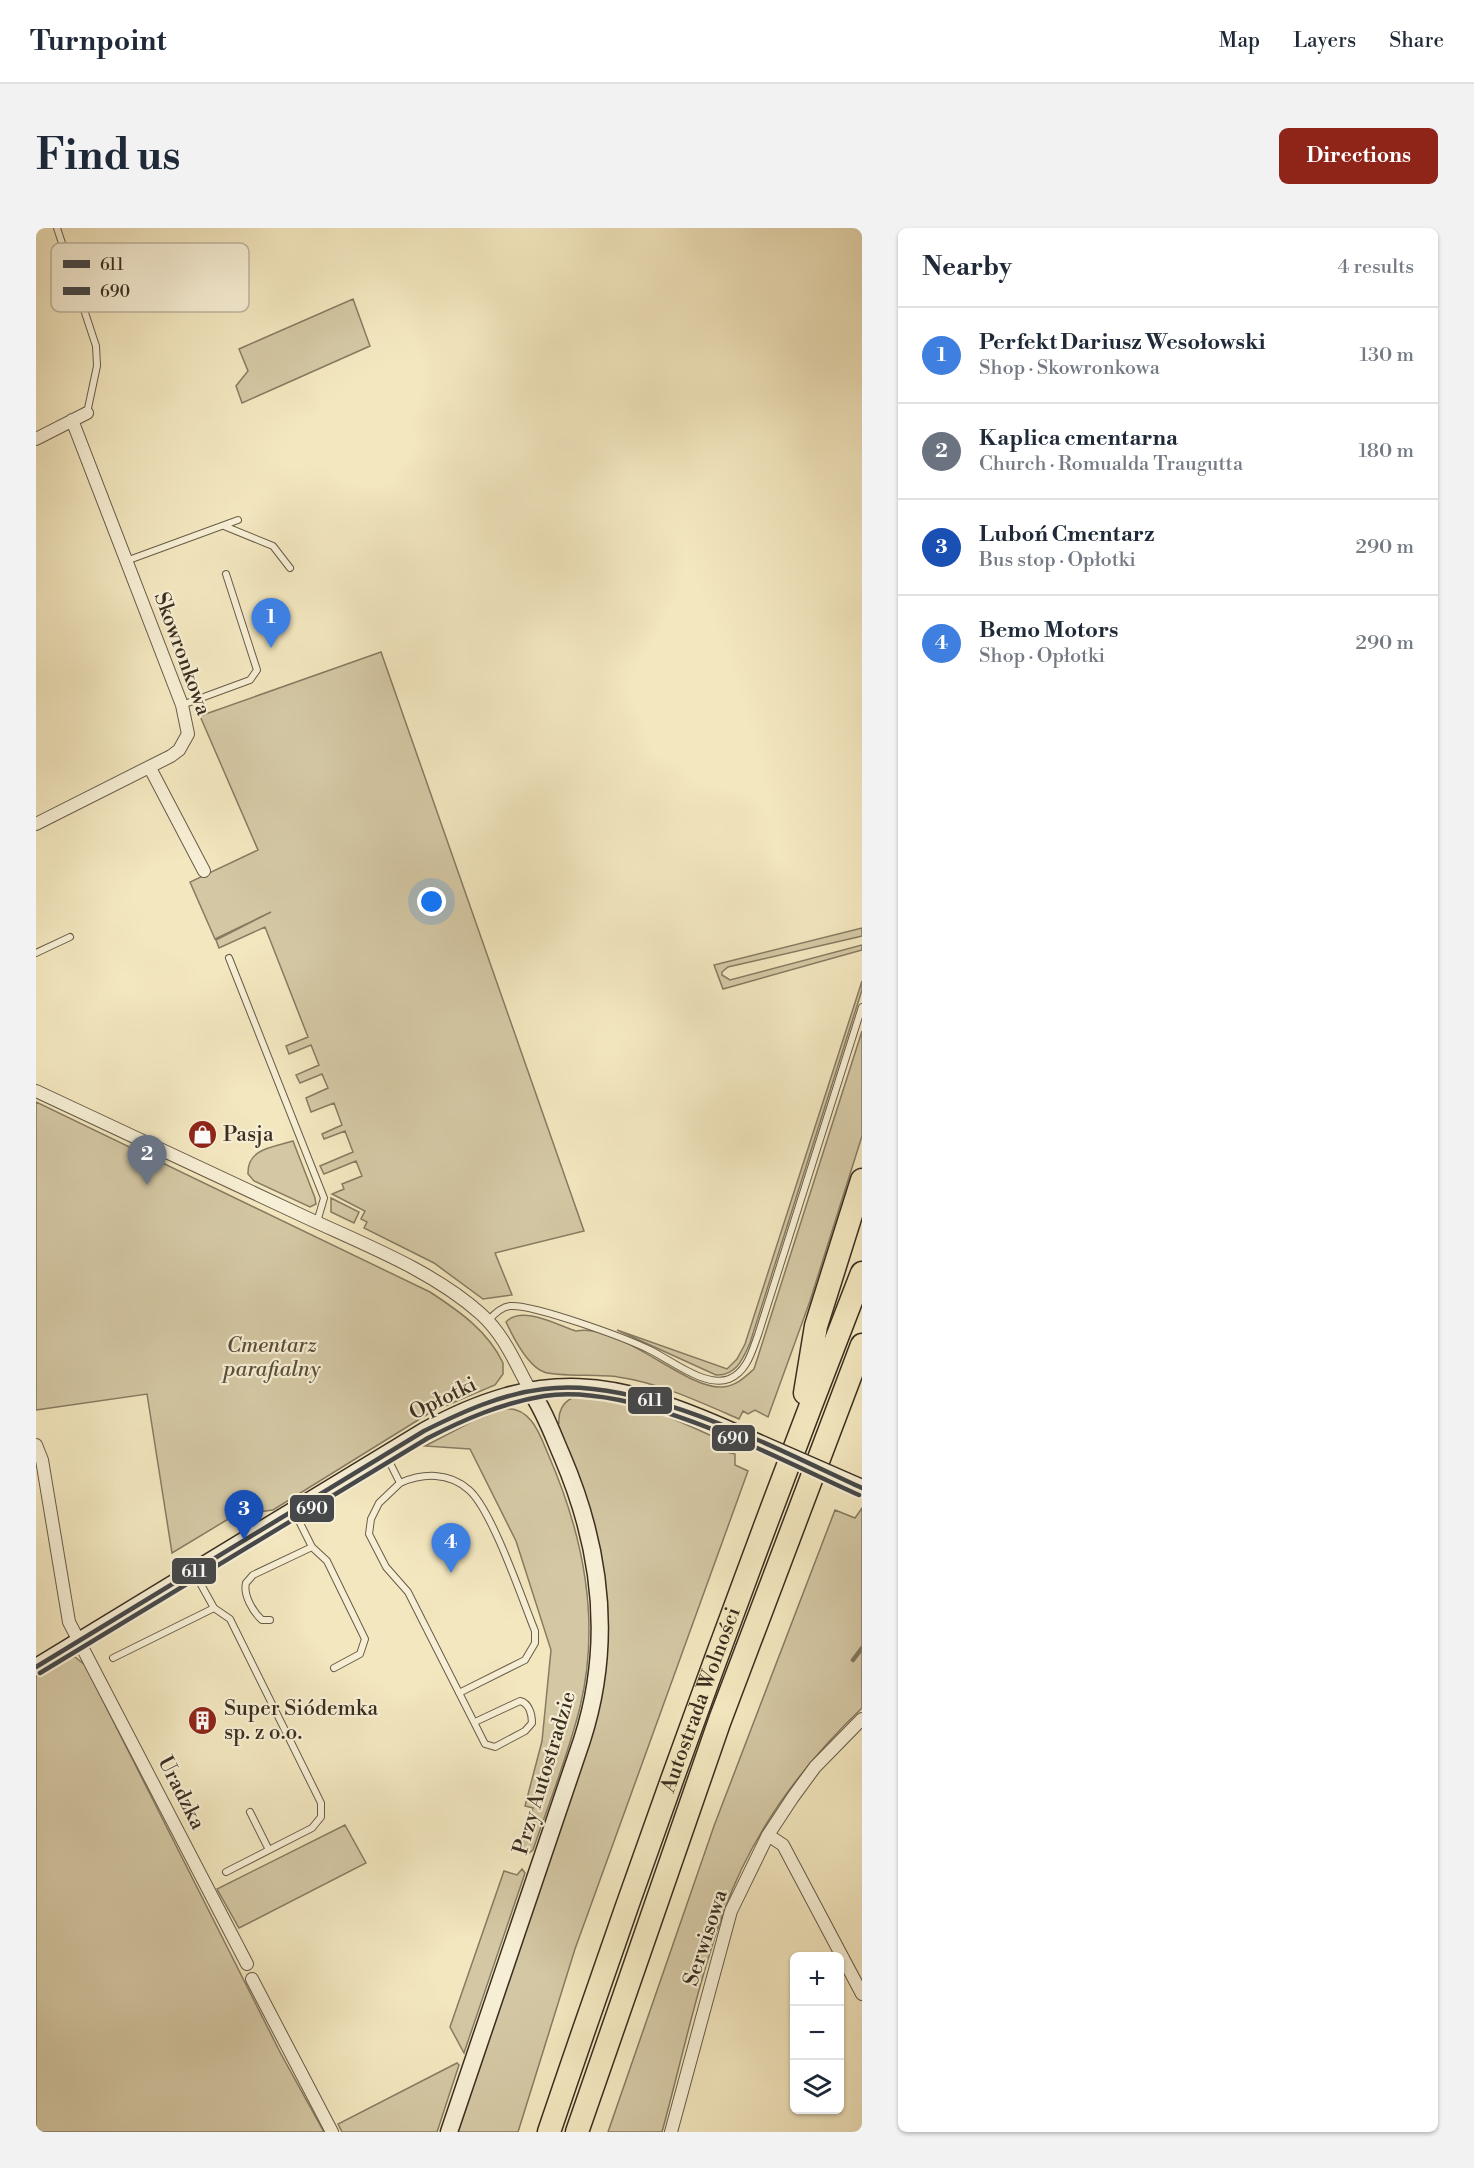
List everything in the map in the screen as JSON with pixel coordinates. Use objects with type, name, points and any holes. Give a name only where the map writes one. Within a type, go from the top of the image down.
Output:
[{"type":"highway","points":[[796,1441],[816,1326],[862,1180]]},
{"type":"highway","name":"Autostrada Wolności","points":[[549,2132],[671,1778],[796,1441],[862,1273]]},
{"type":"highway","points":[[577,2132],[655,1902],[792,1527],[862,1345]]},
{"type":"street","points":[[36,439],[87,413]]},
{"type":"street","name":"Skowronkowa","points":[[36,824],[150,768],[179,750],[185,742],[189,726],[72,420]]},
{"type":"street","points":[[150,768],[204,871]]},
{"type":"street","points":[[36,1091],[316,1222],[404,1265],[458,1296],[488,1321],[511,1352],[530,1390]]},
{"type":"street","name":"Opłotki","points":[[36,1667],[75,1637],[194,1571],[386,1454],[459,1413],[496,1398],[530,1390],[583,1386],[626,1392],[683,1410],[862,1488]]},
{"type":"street","name":"Przy Autostradzie","points":[[450,2132],[584,1734],[597,1675],[600,1613],[591,1537],[573,1481],[541,1407],[530,1390]]},
{"type":"street","name":"Uradzka","points":[[36,1445],[42,1460],[66,1608],[75,1637],[246,1964]]},
{"type":"street","name":"Serwisowa","points":[[671,2132],[731,1911],[768,1835],[815,1767],[862,1719]]},
{"type":"street","points":[[768,1835],[783,1845],[862,1994]]},
{"type":"street","points":[[252,1979],[332,2132]]},
{"type":"lane","points":[[57,228],[62,243]]},
{"type":"lane","points":[[85,312],[96,346],[97,366],[87,413]]},
{"type":"lane","points":[[126,561],[238,520]]},
{"type":"lane","points":[[223,526],[273,546],[290,568]]},
{"type":"lane","points":[[182,705],[250,680],[257,670],[226,574]]},
{"type":"lane","points":[[36,953],[70,937]]},
{"type":"lane","points":[[229,958],[324,1198],[316,1222]]},
{"type":"lane","points":[[488,1321],[498,1311],[517,1307],[624,1339],[713,1380],[721,1381],[736,1375],[746,1364],[754,1345],[862,1007]]},
{"type":"lane","points":[[386,1454],[400,1483]]},
{"type":"lane","points":[[459,1693],[525,1660],[535,1643],[535,1631],[495,1535],[470,1491],[439,1476],[420,1476],[400,1483],[379,1503],[369,1527],[369,1534],[386,1567],[408,1592],[459,1693],[475,1722],[485,1744],[491,1747],[528,1729],[532,1717],[526,1704],[520,1701],[475,1722]]},
{"type":"lane","points":[[238,1507],[252,1536]]},
{"type":"lane","points":[[294,1510],[312,1547],[327,1561],[365,1639],[360,1654],[334,1668]]},
{"type":"lane","points":[[270,1620],[262,1620],[255,1612],[245,1592],[246,1583],[253,1575],[312,1547]]},
{"type":"lane","points":[[194,1571],[214,1608],[230,1618],[321,1803],[321,1817],[312,1828],[226,1872]]},
{"type":"lane","points":[[113,1658],[214,1608]]},
{"type":"lane","points":[[250,1812],[269,1850]]},
{"type":"green space","points":[[353,299],[370,346],[242,403],[236,386],[248,371],[239,349]]},
{"type":"green space","points":[[381,652],[584,1231],[495,1253],[512,1295],[483,1299],[434,1263],[364,1228],[367,1222],[361,1219],[365,1211],[332,1194],[344,1189],[342,1184],[362,1176],[356,1161],[324,1174],[320,1166],[353,1152],[345,1131],[324,1139],[322,1134],[342,1125],[334,1103],[311,1112],[306,1098],[328,1088],[322,1074],[300,1083],[296,1075],[319,1065],[311,1045],[289,1054],[286,1046],[308,1037],[265,927],[219,948],[216,940],[271,912],[215,939],[190,882],[258,850],[200,716]]},
{"type":"green space","points":[[862,928],[862,936],[728,967],[722,975],[730,980],[862,945],[862,950],[723,989],[714,965]]},
{"type":"green space","points":[[862,981],[862,990],[750,1343],[738,1365],[729,1373],[716,1375],[617,1330],[727,1369],[737,1359],[745,1344]]},
{"type":"green space","points":[[862,1031],[862,1136],[810,1301],[768,1417],[755,1410],[748,1414],[743,1411],[739,1419],[680,1394],[634,1380],[610,1376],[550,1374],[532,1364],[506,1322],[513,1317],[530,1316],[576,1331],[593,1331],[612,1336],[707,1385],[722,1387],[732,1385],[754,1369]]},
{"type":"green space","name":"Cmentarz parafialny","points":[[36,1102],[430,1292],[462,1314],[481,1331],[503,1363],[503,1374],[495,1385],[431,1412],[273,1510],[235,1515],[172,1553],[147,1394],[36,1410]]},
{"type":"green space","points":[[293,1141],[315,1198],[316,1204],[310,1207],[254,1181],[248,1174],[249,1165],[257,1154],[270,1147]]},
{"type":"green space","points":[[331,1198],[359,1212],[354,1223],[331,1212]]},
{"type":"green space","points":[[572,1398],[611,1399],[673,1419],[729,1444],[726,1452],[735,1454],[735,1465],[748,1471],[575,1949],[518,2132],[458,2132],[594,1728],[605,1672],[608,1632],[607,1601],[597,1541],[579,1482],[555,1425],[559,1423],[563,1405]]},
{"type":"green space","points":[[504,1409],[513,1409],[528,1417],[545,1446],[571,1515],[585,1578],[588,1610],[589,1642],[580,1707],[558,1779],[533,1850],[529,1853],[524,1851],[522,1844],[533,1808],[525,1806],[542,1741],[551,1650],[516,1541],[470,1449],[425,1446],[473,1421]]},
{"type":"green space","points":[[862,1508],[862,1708],[799,1777],[749,1854],[724,1911],[706,1965],[662,2132],[608,2132],[714,1826],[835,1510],[855,1518]]},
{"type":"green space","points":[[75,1657],[85,1665],[281,2054],[324,2132],[36,2132],[36,1676],[66,1658]]},
{"type":"green space","points":[[345,1825],[366,1863],[239,1928],[217,1889]]},
{"type":"green space","points":[[522,1869],[525,1873],[464,2053],[450,2027],[504,1871],[517,1875]]},
{"type":"green space","points":[[457,2063],[459,2065],[437,2132],[342,2132],[338,2124]]},
{"type":"waterway","points":[[853,1660],[862,1648]]},
{"type":"transit line","name":"611","points":[[36,1667],[424,1431],[482,1405],[528,1391],[582,1388],[622,1393],[664,1404],[748,1436],[862,1488]]},
{"type":"transit line","name":"690","points":[[40,1673],[428,1438],[484,1412],[528,1399],[580,1395],[620,1400],[662,1411],[746,1443],[859,1495]]},
{"type":"place","name":"Perfekt Dariusz Wesołowski","points":[[271,648]]},
{"type":"place","name":"Pasja","points":[[202,1135]]},
{"type":"place","name":"Kaplica cmentarna","points":[[147,1185]]},
{"type":"place","name":"Luboń Cmentarz","points":[[244,1540]]},
{"type":"place","name":"Bemo Motors","points":[[451,1573]]},
{"type":"place","name":"Super Siódemka sp. z o.o.","points":[[203,1721]]}]
